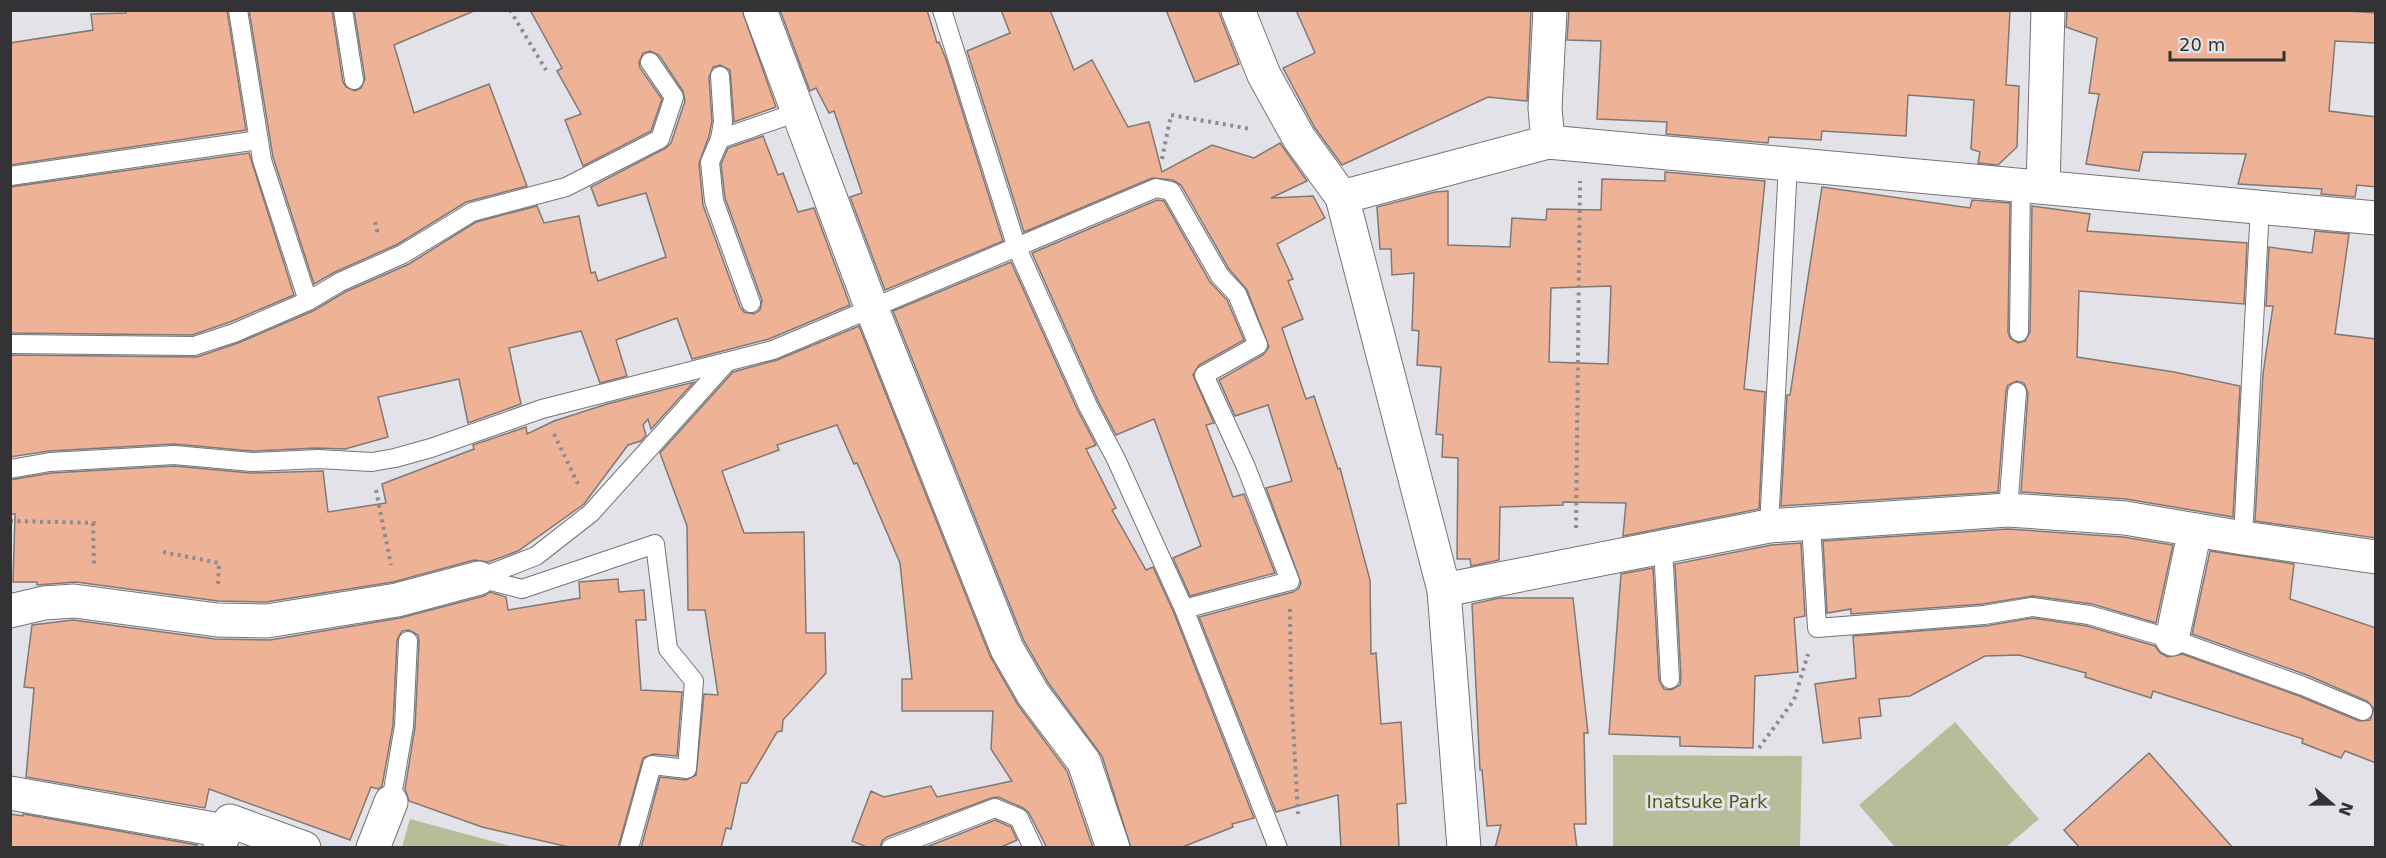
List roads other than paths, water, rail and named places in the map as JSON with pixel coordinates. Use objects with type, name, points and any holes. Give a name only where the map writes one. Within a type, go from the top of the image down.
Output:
[{"type":"street","points":[[760,10],[872,309],[1007,649],[1033,694],[1084,762],[1113,848]]},
{"type":"street","points":[[1238,10],[1264,75],[1299,138],[1342,197],[1444,590],[1464,848]]},
{"type":"street","points":[[1548,142],[1545,108],[1550,10]]},
{"type":"street","points":[[2032,186],[2048,10]]},
{"type":"street","points":[[1342,197],[1548,142],[2376,218]]},
{"type":"street","points":[[1444,590],[1769,526],[2008,510],[2125,518],[2376,557]]},
{"type":"street","points":[[2172,639],[2194,530]]},
{"type":"street","points":[[10,611],[44,603],[74,601],[217,620],[267,621],[397,600],[479,578]]},
{"type":"street","points":[[10,793],[222,839],[230,821],[304,848]]},
{"type":"street","points":[[373,848],[391,802]]},
{"type":"lane","points":[[238,10],[262,160],[309,301]]},
{"type":"lane","points":[[343,10],[354,80]]},
{"type":"lane","points":[[942,10],[1017,248],[1088,406],[1116,459],[1184,609],[1278,848]]},
{"type":"lane","points":[[10,344],[194,346],[234,333],[309,301],[340,282],[403,254],[472,212],[566,186],[660,139],[674,97],[650,62]]},
{"type":"lane","points":[[720,76],[723,122],[720,139],[710,162],[714,201],[751,303]]},
{"type":"lane","points":[[720,139],[798,112]]},
{"type":"lane","points":[[10,176],[258,140]]},
{"type":"lane","points":[[1769,526],[1788,165]]},
{"type":"lane","points":[[2019,332],[2032,186]]},
{"type":"lane","points":[[10,469],[50,462],[174,455],[252,462],[318,459],[372,462],[431,448],[542,409],[773,350],[1156,188],[1171,191],[1220,276],[1237,294],[1258,345],[1204,375],[1246,467],[1290,581],[1184,609]]},
{"type":"lane","points":[[2243,538],[2260,206]]},
{"type":"lane","points":[[479,578],[536,556],[591,513],[728,362]]},
{"type":"lane","points":[[2008,510],[2018,392]]},
{"type":"lane","points":[[1811,523],[1817,627],[1984,615],[2032,607],[2089,615],[2172,639],[2303,686],[2363,711]]},
{"type":"lane","points":[[479,578],[522,589],[655,544],[669,649],[694,681],[687,769],[652,765],[629,848]]},
{"type":"lane","points":[[1663,548],[1670,680]]},
{"type":"lane","points":[[391,802],[404,726],[408,641]]},
{"type":"lane","points":[[891,848],[995,808],[1019,819],[1033,848]]},
{"type":"park label","name":"Inatsuke Park","points":[[1707,801]]}]
